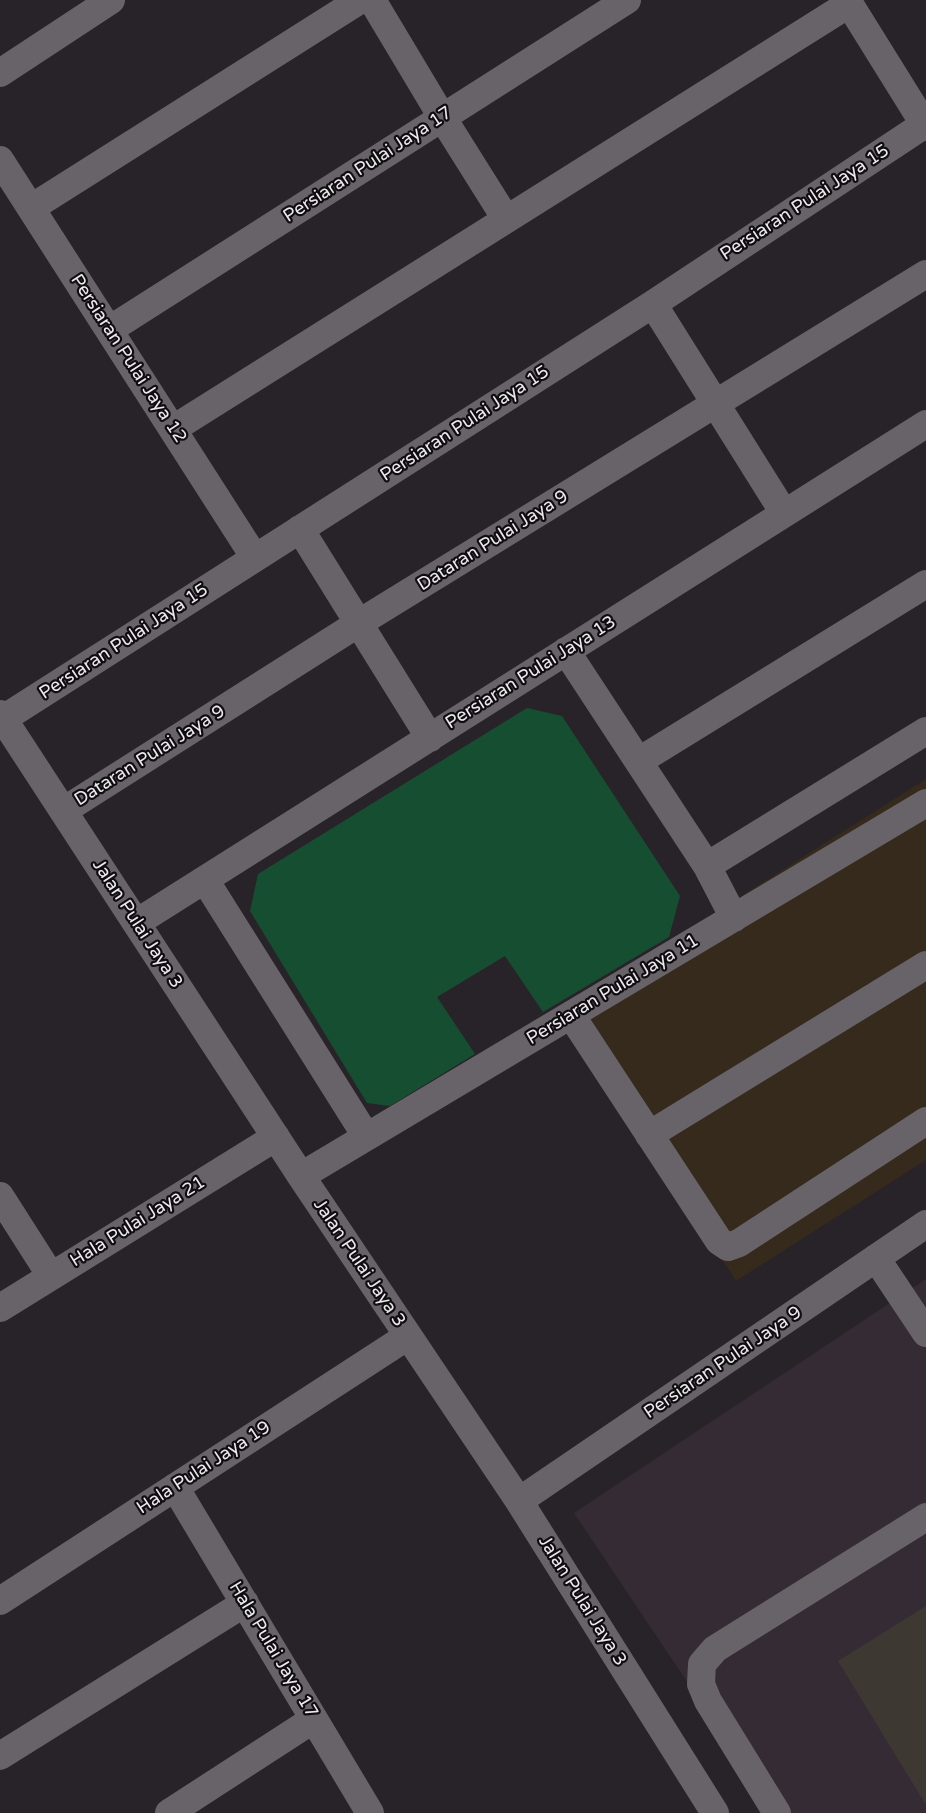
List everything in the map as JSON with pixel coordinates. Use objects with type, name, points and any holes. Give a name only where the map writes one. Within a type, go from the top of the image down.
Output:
[{"type":"street","points":[[0,72],[111,0]]},
{"type":"street","points":[[31,208],[360,0]]},
{"type":"street","points":[[372,0],[506,219]]},
{"type":"street","name":"Persiaran Pulai Jaya 17","points":[[109,330],[627,0]]},
{"type":"street","points":[[173,429],[848,2],[925,125]]},
{"type":"street","name":"Persiaran Pulai Jaya 15","points":[[2,716],[255,558],[653,304],[925,125]]},
{"type":"street","name":"Persiaran Pulai Jaya 12","points":[[0,160],[255,558]]},
{"type":"street","name":"Dataran Pulai Jaya 9","points":[[63,811],[359,623],[926,274]]},
{"type":"street","points":[[653,304],[784,513]]},
{"type":"street","name":"Persiaran Pulai Jaya 13","points":[[136,923],[926,424]]},
{"type":"street","points":[[300,529],[430,738]]},
{"type":"street","points":[[639,761],[926,584]]},
{"type":"street","points":[[566,651],[707,866],[734,918]]},
{"type":"street","name":"Jalan Pulai Jaya 3","points":[[2,716],[301,1176],[519,1502],[716,1813]]},
{"type":"street","points":[[707,866],[926,731]]},
{"type":"street","name":"Persiaran Pulai Jaya 11","points":[[301,1176],[926,804]]},
{"type":"street","points":[[205,880],[366,1136]]},
{"type":"street","points":[[649,1135],[926,965]]},
{"type":"street","points":[[571,1015],[719,1242],[728,1247],[739,1243],[926,1121]]},
{"type":"street","name":"Hala Pulai Jaya 21","points":[[0,1308],[276,1137]]},
{"type":"street","points":[[0,1196],[51,1276]]},
{"type":"street","name":"Persiaran Pulai Jaya 9","points":[[519,1502],[926,1224]]},
{"type":"street","points":[[876,1258],[926,1332]]},
{"type":"street","name":"Hala Pulai Jaya 19","points":[[0,1601],[408,1336]]},
{"type":"street","name":"Hala Pulai Jaya 17","points":[[175,1487],[370,1813]]},
{"type":"street","points":[[777,1813],[708,1701],[701,1684],[702,1664],[715,1649],[926,1517]]},
{"type":"street","points":[[0,1756],[245,1603]]},
{"type":"street","points":[[170,1813],[314,1719]]},
{"type":"shaded area","points":[[926,779],[926,1160],[736,1281],[563,1009]]},
{"type":"shaded area","points":[[926,1279],[926,1813],[775,1813],[574,1513]]},
{"type":"green space","points":[[527,708],[562,716],[680,896],[669,937],[543,1012],[505,956],[437,997],[475,1054],[390,1106],[367,1103],[250,911],[258,874]]},
{"type":"building","points":[[926,1606],[926,1805],[838,1661]]}]
